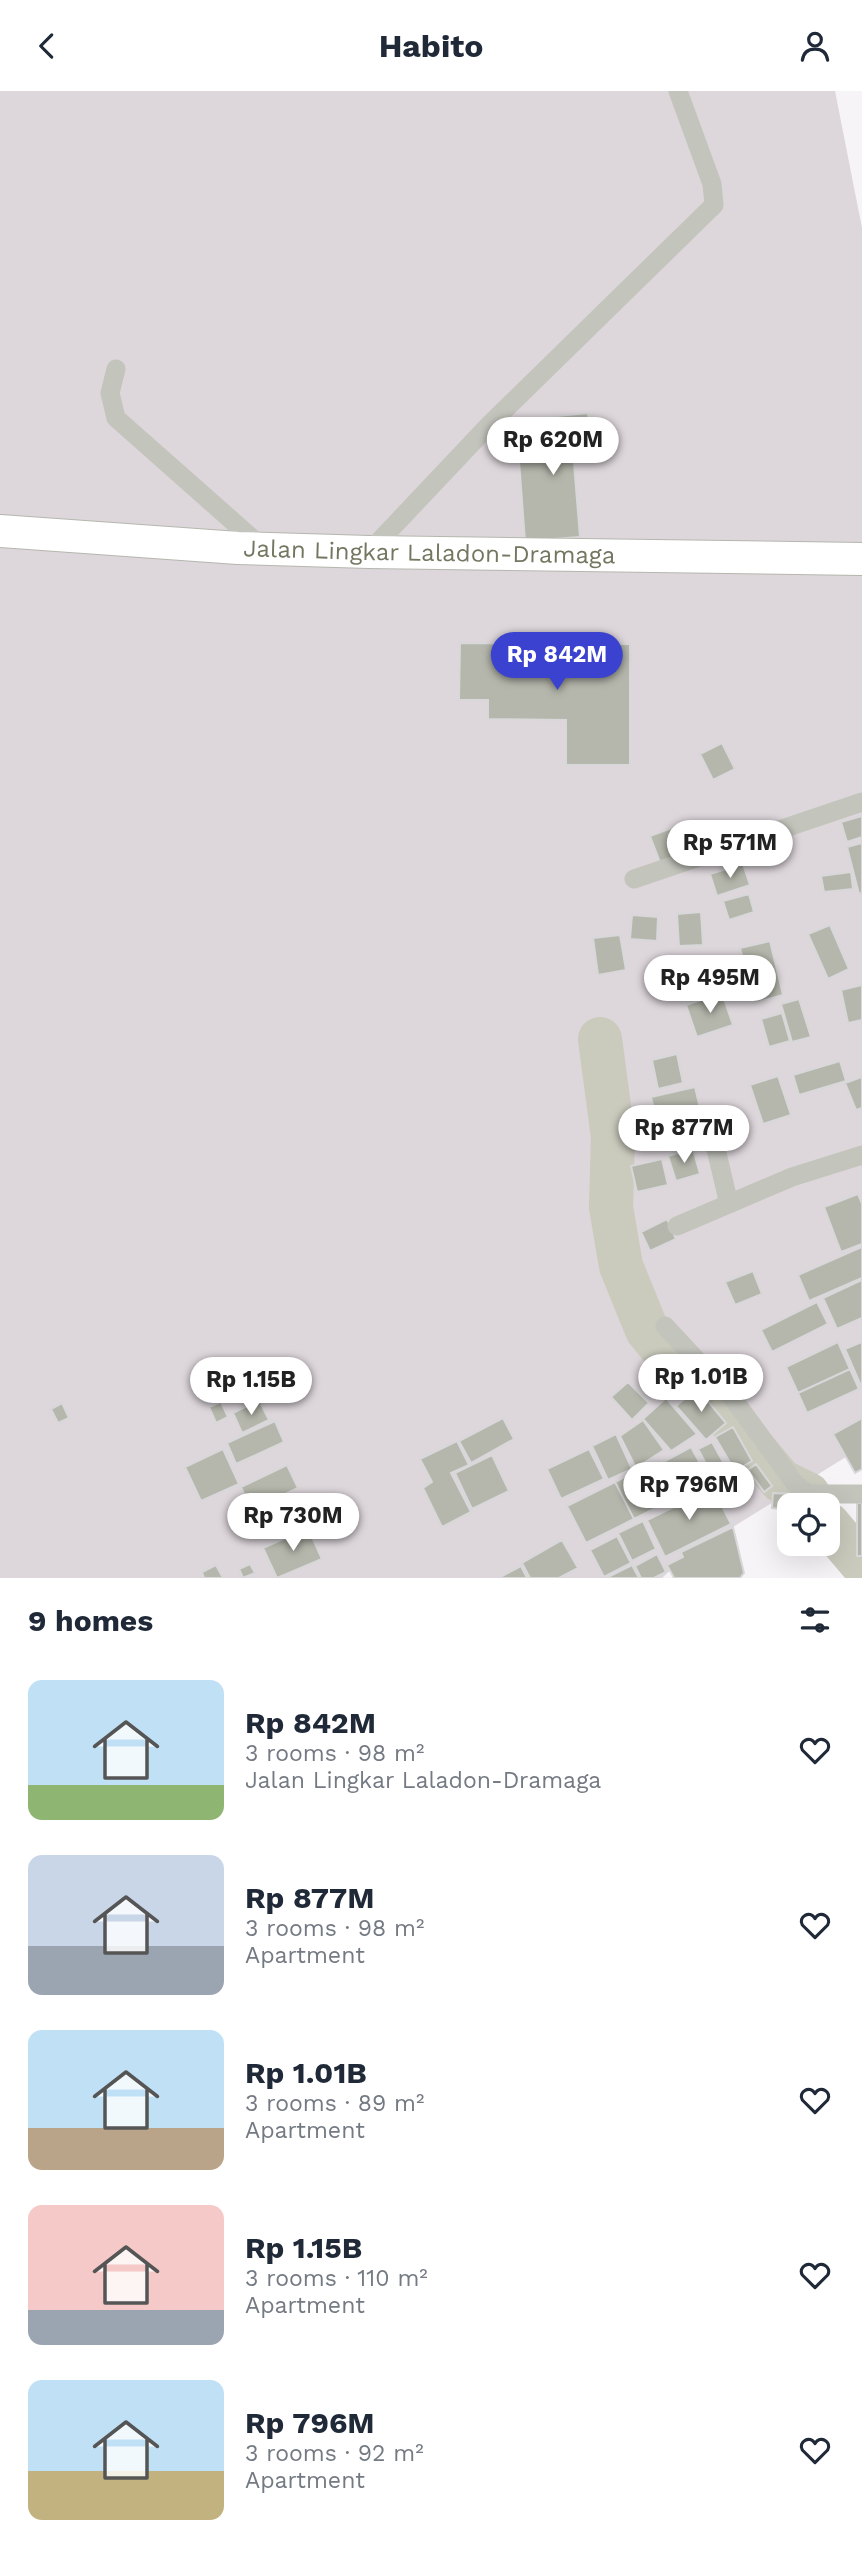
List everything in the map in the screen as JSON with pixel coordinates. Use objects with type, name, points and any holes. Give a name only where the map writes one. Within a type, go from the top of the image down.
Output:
[{"type":"main road","name":"Jalan Lingkar Laladon-Dramaga","points":[[0,531],[264,549],[862,559]]},
{"type":"street","points":[[369,552],[489,425],[714,205],[712,184],[678,91]]},
{"type":"street","points":[[116,369],[110,393],[116,418],[264,549]]},
{"type":"street","points":[[634,879],[862,802]]},
{"type":"street","points":[[724,1115],[725,1133],[715,1145],[729,1204]]},
{"type":"street","points":[[677,1226],[792,1177],[862,1155]]},
{"type":"street","points":[[665,1326],[734,1400],[796,1485],[809,1494],[862,1494]]},
{"type":"shaded area","points":[[0,91],[835,91],[862,228],[862,1447],[788,1493],[777,1493],[777,1500],[686,1556],[662,1578],[0,1578]]},
{"type":"building","points":[[588,413],[592,462],[574,463],[580,537],[525,541],[517,434],[549,431],[547,417]]},
{"type":"building","points":[[460,643],[630,644],[630,765],[566,765],[566,720],[488,719],[488,700],[459,700]]},
{"type":"building","points":[[722,743],[735,769],[713,780],[700,754]]},
{"type":"building","points":[[862,816],[862,837],[847,842],[841,822]]},
{"type":"building","points":[[691,821],[702,850],[661,865],[650,836]]},
{"type":"building","points":[[862,843],[862,893],[859,894],[847,847]]},
{"type":"building","points":[[743,864],[750,885],[717,896],[710,874]]},
{"type":"building","points":[[851,872],[853,889],[824,892],[821,876]]},
{"type":"building","points":[[749,894],[754,912],[729,920],[723,901]]},
{"type":"building","points":[[701,912],[703,945],[679,946],[677,914]]},
{"type":"building","points":[[632,915],[658,917],[657,941],[630,939]]},
{"type":"building","points":[[830,925],[849,969],[828,979],[808,934]]},
{"type":"building","points":[[620,935],[626,970],[598,975],[593,938]]},
{"type":"building","points":[[770,941],[783,995],[754,1003],[740,948]]},
{"type":"building","points":[[862,985],[862,1020],[848,1023],[841,990]]},
{"type":"building","points":[[722,993],[733,1025],[697,1037],[686,1005]]},
{"type":"building","points":[[799,999],[811,1037],[792,1042],[781,1004]]},
{"type":"building","points":[[782,1013],[790,1041],[769,1047],[761,1019]]},
{"type":"building","points":[[677,1054],[683,1083],[658,1089],[652,1060]]},
{"type":"building","points":[[840,1061],[846,1081],[799,1095],[793,1075]]},
{"type":"building","points":[[778,1076],[791,1115],[763,1124],[750,1085]]},
{"type":"building","points":[[862,1077],[862,1108],[856,1110],[845,1083]]},
{"type":"building","points":[[695,1087],[703,1121],[659,1131],[651,1097]]},
{"type":"building","points":[[693,1149],[700,1174],[676,1181],[668,1156]]},
{"type":"building","points":[[662,1159],[668,1185],[637,1192],[631,1166]]},
{"type":"building","points":[[858,1194],[862,1204],[862,1244],[841,1252],[824,1207]]},
{"type":"building","points":[[667,1219],[676,1239],[650,1251],[641,1232]]},
{"type":"building","points":[[862,1247],[862,1278],[809,1301],[798,1275]]},
{"type":"building","points":[[753,1271],[762,1294],[735,1305],[725,1282]]},
{"type":"building","points":[[862,1280],[862,1318],[837,1329],[823,1298]]},
{"type":"building","points":[[817,1302],[828,1324],[772,1352],[761,1330]]},
{"type":"building","points":[[838,1342],[850,1369],[798,1393],[786,1367]]},
{"type":"building","points":[[862,1342],[862,1388],[845,1349]]},
{"type":"building","points":[[850,1369],[859,1389],[807,1413],[798,1393]]},
{"type":"building","points":[[628,1382],[649,1403],[632,1420],[611,1397]]},
{"type":"building","points":[[697,1388],[726,1423],[706,1440],[676,1406]]},
{"type":"building","points":[[666,1398],[697,1434],[671,1451],[643,1419]]},
{"type":"building","points":[[259,1400],[269,1420],[242,1433],[233,1413]]},
{"type":"building","points":[[221,1402],[228,1417],[216,1423],[209,1407]]},
{"type":"building","points":[[62,1403],[69,1418],[58,1423],[51,1409]]},
{"type":"building","points":[[503,1418],[514,1439],[471,1463],[459,1441]]},
{"type":"building","points":[[862,1418],[862,1469],[855,1473],[833,1434]]},
{"type":"building","points":[[643,1420],[664,1450],[636,1468],[620,1436]]},
{"type":"building","points":[[275,1421],[284,1442],[236,1464],[227,1443]]},
{"type":"building","points":[[733,1427],[752,1461],[735,1471],[715,1437]]},
{"type":"building","points":[[616,1434],[632,1469],[608,1480],[592,1446]]},
{"type":"building","points":[[457,1441],[469,1465],[451,1473],[471,1512],[442,1527],[423,1488],[432,1482],[420,1459]]},
{"type":"building","points":[[712,1442],[733,1480],[719,1488],[698,1449]]},
{"type":"building","points":[[691,1447],[712,1485],[684,1500],[663,1462]]},
{"type":"building","points":[[223,1449],[239,1484],[201,1501],[185,1467]]},
{"type":"building","points":[[589,1449],[604,1479],[561,1499],[547,1469]]},
{"type":"building","points":[[492,1455],[509,1491],[472,1509],[455,1473]]},
{"type":"building","points":[[659,1460],[678,1497],[634,1519],[615,1482]]},
{"type":"building","points":[[756,1464],[772,1486],[764,1492],[748,1470]]},
{"type":"building","points":[[287,1465],[298,1488],[251,1510],[241,1487]]},
{"type":"building","points":[[615,1482],[634,1519],[586,1543],[567,1506]]},
{"type":"building","points":[[713,1488],[731,1524],[665,1557],[647,1520]]},
{"type":"building","points":[[773,1493],[777,1493],[777,1509],[772,1508]]},
{"type":"building","points":[[289,1497],[302,1527],[272,1540],[259,1510]]},
{"type":"building","points":[[857,1503],[862,1503],[862,1556],[857,1556]]},
{"type":"building","points":[[643,1521],[656,1549],[632,1561],[618,1533]]},
{"type":"building","points":[[733,1527],[744,1573],[740,1578],[674,1578],[667,1565],[683,1557],[681,1552]]},
{"type":"building","points":[[308,1528],[322,1559],[277,1578],[263,1548]]},
{"type":"building","points":[[617,1536],[631,1563],[604,1577],[590,1550]]},
{"type":"building","points":[[562,1540],[578,1568],[559,1578],[530,1578],[522,1563]]},
{"type":"building","points":[[657,1554],[666,1572],[654,1578],[641,1578],[635,1566]]},
{"type":"building","points":[[250,1564],[255,1573],[243,1578],[239,1569]]},
{"type":"building","points":[[216,1565],[223,1578],[204,1578],[202,1572]]},
{"type":"building","points":[[632,1565],[639,1578],[608,1577]]},
{"type":"building","points":[[521,1566],[527,1578],[503,1578],[502,1576]]},
{"type":"waterway","points":[[600,1039],[613,1137],[611,1207],[621,1266],[647,1330],[675,1364],[701,1386],[781,1481],[806,1493]]},
{"type":"waterway","points":[[840,1538],[862,1564]]}]
